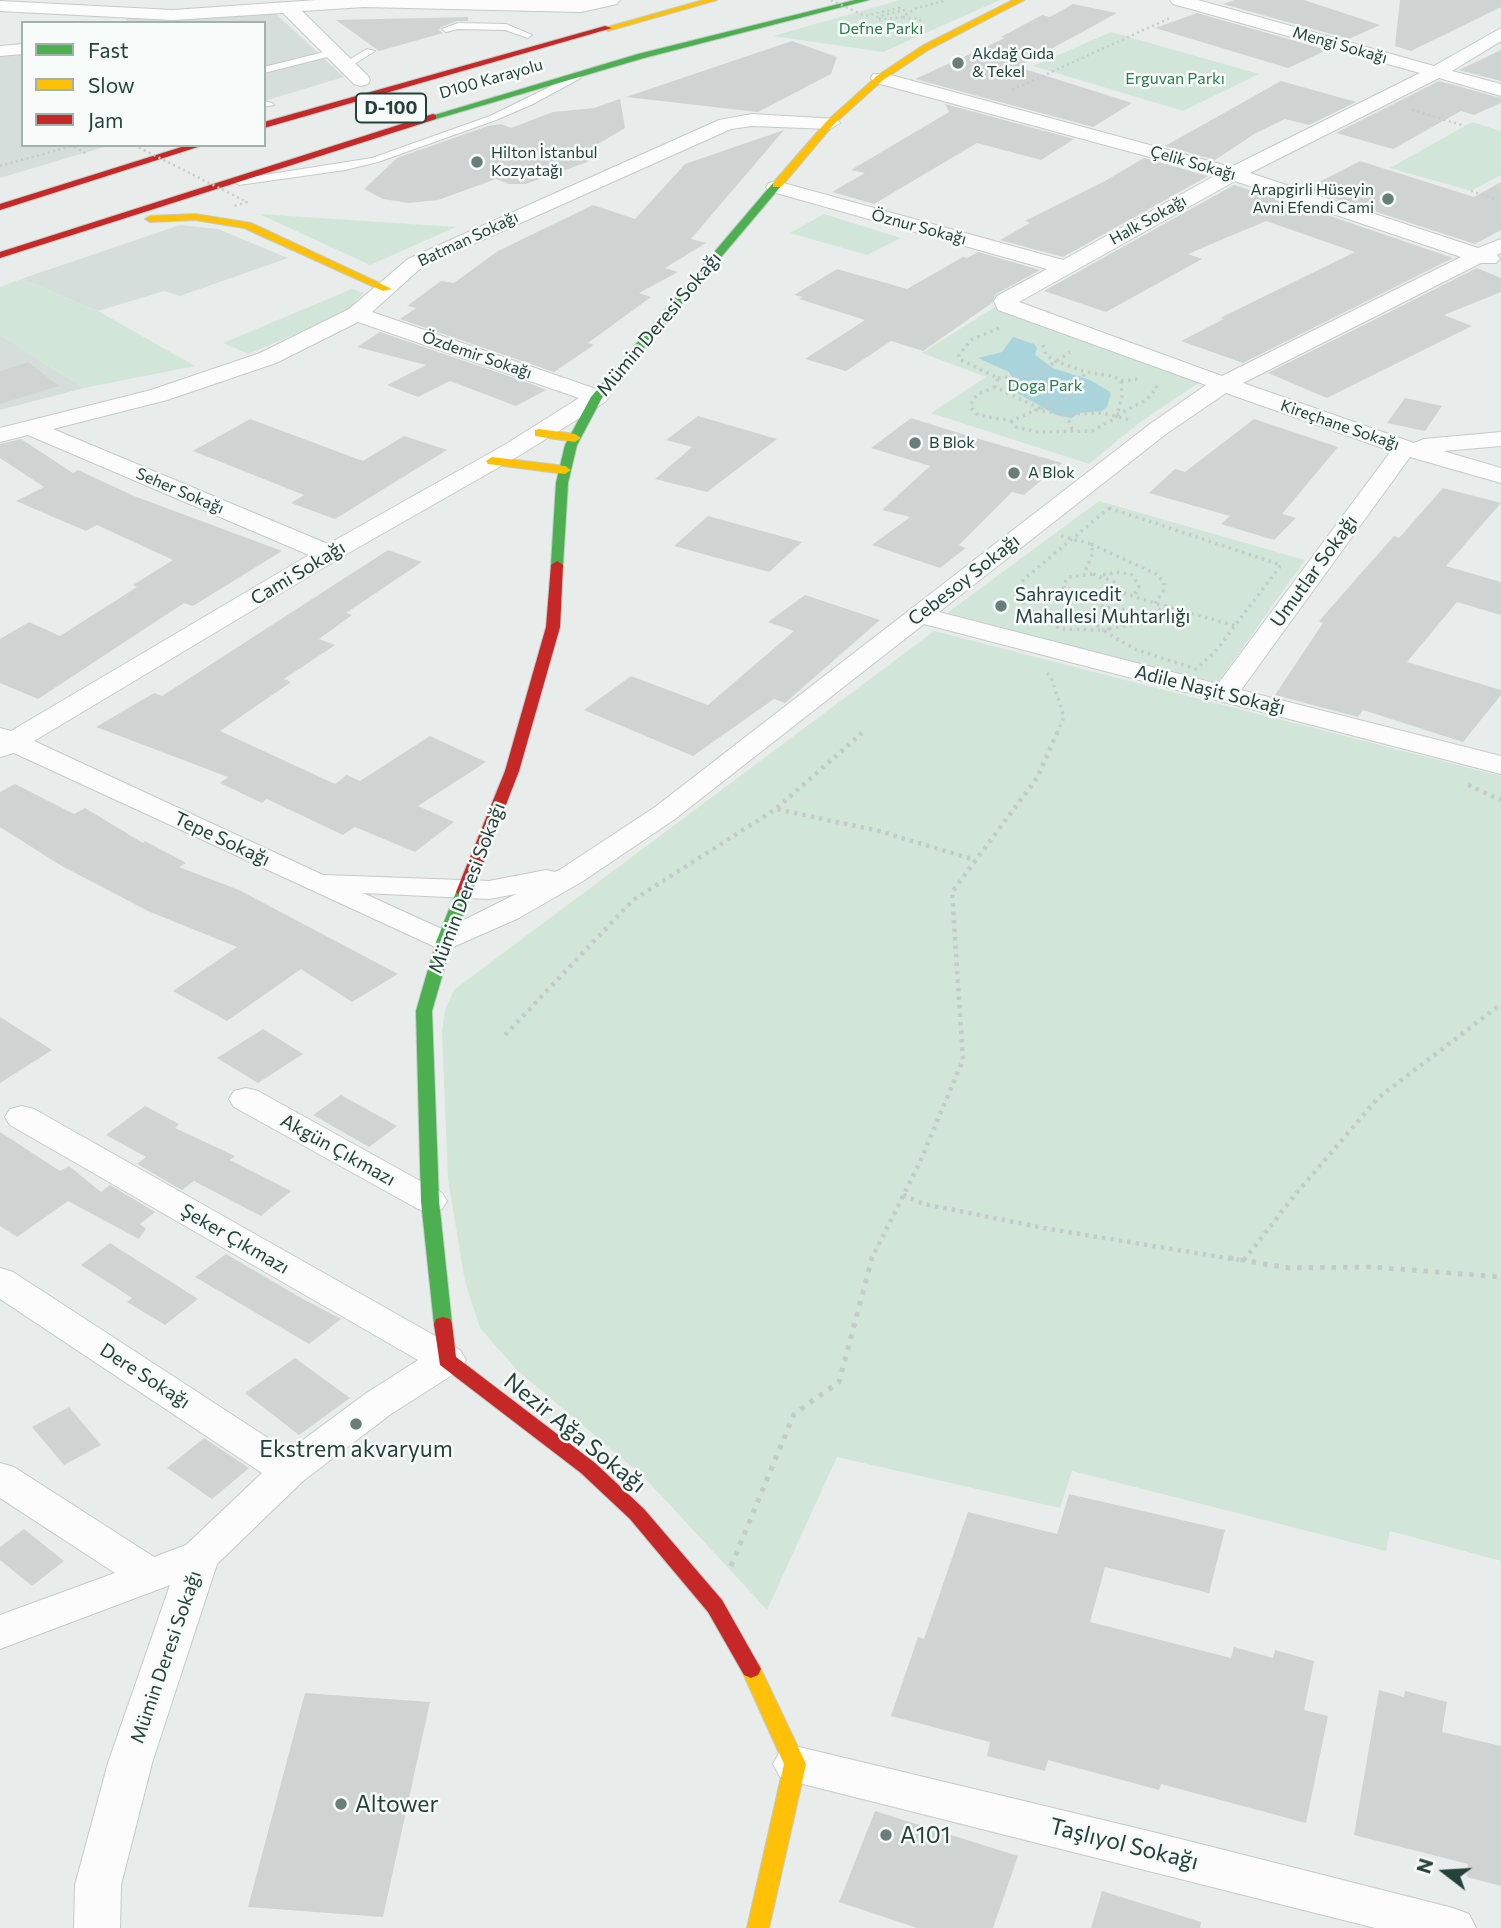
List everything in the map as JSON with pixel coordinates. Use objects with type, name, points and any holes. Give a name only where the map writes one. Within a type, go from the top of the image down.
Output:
[{"type":"main road","points":[[408,67],[654,0]]},
{"type":"main road","points":[[577,22],[674,0]]},
{"type":"main road","name":"D100 Karayolu","points":[[266,124],[500,56],[713,0]]},
{"type":"main road","points":[[0,255],[365,137],[584,72],[865,0]]},
{"type":"main road","name":"Mümin Deresi Sokağı","points":[[447,1360],[430,1200],[424,1012],[444,942],[487,897],[512,771],[553,627],[565,470],[575,438],[597,397],[830,123],[880,78],[925,48],[1020,0]]},
{"type":"main road","points":[[969,25],[1038,0]]},
{"type":"main road","points":[[0,206],[192,147]]},
{"type":"main road","points":[[219,184],[205,197],[204,203],[208,207],[390,286]]},
{"type":"main road","points":[[49,239],[167,217],[215,219],[262,229]]},
{"type":"main road","points":[[539,433],[575,438]]},
{"type":"main road","points":[[492,461],[565,470]]},
{"type":"main road","name":"Nezir Ağa Sokağı","points":[[447,1360],[588,1468],[637,1514],[715,1606],[748,1662],[795,1764]]},
{"type":"main road","points":[[758,1928],[795,1764]]},
{"type":"street","points":[[0,6],[167,19],[286,6],[364,2],[582,7],[611,0]]},
{"type":"street","name":"Mengi Sokağı","points":[[1179,0],[1501,90]]},
{"type":"street","points":[[286,6],[352,72]]},
{"type":"street","points":[[506,27],[542,16],[544,7]]},
{"type":"street","name":"Halk Sokağı","points":[[1223,384],[1006,305],[1007,298],[1233,174],[1437,72],[1501,33]]},
{"type":"street","points":[[0,51],[21,49]]},
{"type":"street","name":"Çelik Sokağı","points":[[880,78],[1233,174],[1501,263]]},
{"type":"street","name":"Batman Sokağı","points":[[0,435],[159,395],[268,358],[357,314],[415,263],[726,124],[752,120],[830,123]]},
{"type":"street","name":"Öznur Sokağı","points":[[776,187],[1063,267]]},
{"type":"street","name":"Cebesoy Sokağı","points":[[444,942],[487,897],[572,875],[665,813],[1158,429],[1223,384],[1501,245]]},
{"type":"street","name":"Özdemir Sokağı","points":[[357,314],[597,397]]},
{"type":"street","name":"Kireçhane Sokağı","points":[[1223,384],[1405,448],[1501,439]]},
{"type":"street","name":"Cami Sokağı","points":[[4,742],[492,461],[597,397]]},
{"type":"street","name":"Seher Sokağı","points":[[31,428],[329,554]]},
{"type":"street","points":[[1405,448],[1501,476]]},
{"type":"street","name":"Umutlar Sokağı","points":[[1224,694],[1405,448]]},
{"type":"street","name":"Adile Naşit Sokağı","points":[[919,615],[1501,765]]},
{"type":"street","name":"Tepe Sokağı","points":[[4,742],[444,942]]},
{"type":"street","points":[[314,881],[487,897]]},
{"type":"street","name":"Akgün Çıkmazı","points":[[246,1099],[430,1200]]},
{"type":"street","name":"Şeker Çıkmazı","points":[[22,1117],[447,1360]]},
{"type":"street","name":"Dere Sokağı","points":[[0,1281],[289,1471]]},
{"type":"street","name":"Mümin Deresi Sokağı","points":[[97,1928],[98,1885],[130,1763],[201,1556],[289,1471],[377,1404],[447,1360]]},
{"type":"street","points":[[0,1478],[150,1576]]},
{"type":"street","points":[[0,1632],[201,1556]]},
{"type":"street","name":"Taşlıyol Sokağı","points":[[795,1764],[1161,1853],[1453,1928]]},
{"type":"lane","points":[[446,29],[458,26],[506,27],[528,35]]},
{"type":"lane","points":[[266,70],[352,72],[370,51]]},
{"type":"lane","points":[[219,184],[268,179],[375,160],[493,118],[530,102],[584,72]]},
{"type":"path","points":[[831,0],[865,16],[900,8],[904,10],[876,17],[883,20]]},
{"type":"path","points":[[902,17],[917,8],[947,0]]},
{"type":"path","points":[[979,105],[1198,5]]},
{"type":"path","points":[[871,19],[902,17],[925,21]]},
{"type":"path","points":[[1377,100],[1465,125]]},
{"type":"path","points":[[0,166],[69,147]]},
{"type":"path","points":[[75,147],[90,156]]},
{"type":"path","points":[[138,147],[247,202],[234,206]]},
{"type":"path","points":[[1471,191],[1501,201]]},
{"type":"path","points":[[1003,327],[971,340],[959,355],[959,359],[998,378],[1037,374],[1071,351]]},
{"type":"path","points":[[1040,339],[1046,355],[1055,360],[1086,372],[1113,376],[1121,381],[1122,397],[1116,415]]},
{"type":"path","points":[[1047,406],[1039,408],[995,387],[978,394],[971,408],[983,418],[1011,421],[1047,406],[1072,395],[1086,372]]},
{"type":"path","points":[[995,387],[998,378]]},
{"type":"path","points":[[1011,421],[1016,427],[1038,432],[1092,431],[1146,400],[1157,388],[1150,379]]},
{"type":"path","points":[[1036,410],[1066,414],[1116,415]]},
{"type":"path","points":[[1066,414],[1073,431]]},
{"type":"path","points":[[1142,623],[1124,609],[1103,608],[1090,618],[1105,630],[1137,650],[1196,669],[1215,652],[1281,565],[1109,508],[1024,579],[1015,592],[1027,608],[1062,629],[1105,630],[1126,628],[1142,623],[1165,606]]},
{"type":"path","points":[[1032,527],[1091,544],[1130,559],[1156,574],[1164,582],[1164,590],[1155,603]]},
{"type":"path","points":[[1084,573],[1093,553],[1091,544]]},
{"type":"path","points":[[1102,576],[1119,572],[1132,575],[1139,586],[1134,596]]},
{"type":"path","points":[[1084,573],[1102,576],[1114,582],[1117,591],[1108,598],[1096,600],[1075,598],[1064,590],[1065,581],[1084,573]]},
{"type":"path","points":[[1117,591],[1234,626]]},
{"type":"path","points":[[1096,600],[1126,628]]},
{"type":"path","points":[[1105,630],[1116,619],[1138,618]]},
{"type":"path","points":[[715,1606],[794,1414],[839,1382],[873,1254],[919,1164],[963,1060],[952,892],[1037,778],[1065,717],[1051,677],[1013,639]]},
{"type":"path","points":[[505,1035],[633,900],[776,809],[865,731]]},
{"type":"path","points":[[776,809],[879,831],[975,860]]},
{"type":"path","points":[[1244,1261],[1310,1177],[1378,1098],[1501,1004]]},
{"type":"path","points":[[903,1195],[924,1204],[1049,1229],[1289,1268],[1372,1267],[1501,1277]]},
{"type":"shaded area","points":[[273,11],[344,77],[266,100],[266,21],[126,21],[127,16]]},
{"type":"shaded area","points":[[21,44],[21,147],[104,147],[0,178],[0,46]]},
{"type":"shaded area","points":[[180,225],[218,229],[288,258],[180,296],[164,291],[98,311],[21,279]]},
{"type":"shaded area","points":[[0,335],[84,388],[0,410]]},
{"type":"green space","name":"Defne Parkı","points":[[900,0],[1000,0],[883,52],[773,36]]},
{"type":"green space","name":"Erguvan Parkı","points":[[1111,32],[1259,74],[1183,111],[1033,66]]},
{"type":"green space","points":[[1472,122],[1501,131],[1501,175],[1471,191],[1390,168]]},
{"type":"green space","points":[[259,214],[456,227],[370,265]]},
{"type":"green space","points":[[824,214],[901,238],[867,255],[790,233]]},
{"type":"green space","points":[[21,279],[98,311],[195,366],[84,388],[0,335],[0,287]]},
{"type":"green space","points":[[352,289],[363,293],[346,313],[248,354],[223,343]]},
{"type":"green space","name":"Doga Park","points":[[998,305],[1200,382],[1139,423],[1089,464],[931,413],[986,377],[922,353]]},
{"type":"green space","points":[[1099,501],[1305,560],[1216,685],[947,613]]},
{"type":"green space","points":[[934,631],[1501,776],[1501,1561],[1390,1531],[1386,1551],[1072,1471],[1060,1508],[837,1457],[767,1610],[644,1477],[517,1370],[480,1328],[465,1282],[448,1179],[442,1032],[445,1010],[454,990]]},
{"type":"water","points":[[1013,337],[1034,344],[1037,348],[1035,355],[1053,368],[1090,380],[1107,390],[1111,393],[1107,407],[1102,411],[1079,413],[1072,418],[1056,415],[1014,391],[1011,388],[1014,382],[1009,372],[978,358],[1002,352]]},
{"type":"building","points":[[1235,0],[1304,0],[1380,25],[1349,39],[1223,4]]},
{"type":"building","points":[[1400,0],[1501,0],[1501,7],[1411,51],[1395,46]]},
{"type":"building","points":[[1073,4],[1117,13],[1018,67],[1132,103],[1093,127],[915,79],[1005,38],[1001,37],[1042,15],[1050,17]]},
{"type":"building","points":[[1197,13],[1327,50],[1288,68],[1155,28]]},
{"type":"building","points":[[468,17],[468,21],[457,21],[441,27],[439,30],[443,33],[379,51],[336,20]]},
{"type":"building","points":[[792,41],[837,57],[831,74],[758,112],[626,97]]},
{"type":"building","points":[[1501,50],[1501,81],[1459,70]]},
{"type":"building","points":[[1281,81],[1356,102],[1309,125],[1285,119],[1256,133],[1215,160],[1165,146]]},
{"type":"building","points":[[1439,81],[1501,98],[1501,103],[1474,115],[1461,111],[1393,149],[1336,133]]},
{"type":"building","name":"Hilton İstanbul Kozyatağı","points":[[620,99],[625,128],[578,156],[590,161],[526,184],[509,184],[496,179],[438,200],[409,203],[383,199],[364,189],[397,158],[488,126],[501,124],[511,128],[553,112],[594,108]]},
{"type":"building","points":[[945,104],[1074,139],[1041,160],[977,143],[874,204],[832,192],[865,173],[851,170],[949,112]]},
{"type":"building","points":[[784,130],[691,239],[706,243],[665,268],[678,272],[639,293],[651,297],[588,343],[594,345],[554,372],[400,319],[416,308],[407,306],[441,281],[454,283],[498,251],[593,205],[635,219],[685,164]]},
{"type":"building","points":[[1144,158],[1208,176],[1063,257],[1000,240],[1030,223],[1025,221]]},
{"type":"building","points":[[1360,161],[1474,197],[1501,182],[1501,230],[1475,244],[1306,189]]},
{"type":"building","points":[[1234,185],[1453,258],[1243,363],[1181,341],[1224,319],[1220,318],[1355,252],[1266,221],[1188,254],[1202,259],[1106,312],[1044,291]]},
{"type":"building","points":[[978,252],[1040,270],[996,294],[992,303],[923,351],[891,341],[846,371],[805,359],[865,320],[799,299],[803,297],[794,295],[837,269],[907,289],[963,257],[967,258]]},
{"type":"building","points":[[1477,268],[1501,278],[1501,292],[1444,315],[1472,326],[1327,398],[1268,373]]},
{"type":"building","points":[[380,332],[546,390],[516,406],[450,381],[418,397],[387,385],[426,365],[357,347]]},
{"type":"building","points":[[28,362],[59,386],[0,404],[0,371]]},
{"type":"building","points":[[1405,398],[1442,406],[1425,431],[1387,423]]},
{"type":"building","points":[[698,416],[777,439],[707,492],[655,479],[692,447],[666,440]]},
{"type":"building","points":[[911,418],[1062,463],[1024,495],[1012,492],[959,545],[966,548],[940,568],[872,545],[910,517],[882,510],[930,466],[871,448]]},
{"type":"building","points":[[250,419],[363,461],[404,436],[447,450],[335,519],[291,503],[304,495],[193,451]]},
{"type":"building","points":[[1254,419],[1338,447],[1282,514],[1296,518],[1274,540],[1221,524],[1230,516],[1149,493],[1175,469],[1185,472]]},
{"type":"building","points":[[21,439],[73,473],[78,470],[134,496],[282,551],[193,606],[184,603],[38,699],[0,683],[0,639],[29,622],[60,636],[137,587],[133,585],[173,560],[97,525],[86,531],[16,501],[44,487],[0,458],[0,444]]},
{"type":"building","points":[[1443,488],[1501,503],[1446,566],[1501,582],[1501,615],[1457,602],[1407,662],[1501,690],[1501,695],[1463,742],[1363,710],[1358,717],[1275,695],[1323,623],[1319,621],[1394,536],[1399,538]]},
{"type":"building","points":[[708,516],[802,542],[769,572],[674,546]]},
{"type":"building","points":[[388,550],[422,562],[346,613],[352,615],[319,639],[335,645],[284,679],[291,682],[220,731],[335,784],[347,775],[360,781],[430,736],[486,762],[418,806],[454,822],[415,852],[355,827],[343,835],[267,799],[262,803],[220,783],[228,777],[96,727],[154,693],[162,696]]},
{"type":"building","points":[[805,595],[880,620],[785,703],[774,699],[693,756],[584,710],[631,676],[708,705],[794,631],[768,622]]},
{"type":"building","points":[[15,784],[74,814],[85,808],[143,843],[145,841],[186,863],[179,867],[239,890],[398,974],[352,1002],[301,969],[227,1021],[173,991],[237,947],[148,911],[60,865],[0,827],[0,792]]},
{"type":"building","points":[[0,1017],[52,1050],[0,1083]]},
{"type":"building","points":[[263,1029],[303,1054],[258,1083],[217,1058]]},
{"type":"building","points":[[341,1095],[397,1126],[369,1147],[313,1115]]},
{"type":"building","points":[[145,1106],[179,1124],[175,1128],[235,1156],[230,1160],[291,1191],[261,1216],[194,1181],[182,1190],[137,1164],[146,1157],[106,1135]]},
{"type":"building","points":[[0,1132],[60,1171],[69,1166],[101,1192],[110,1185],[155,1212],[140,1224],[146,1229],[139,1239],[68,1201],[17,1237],[0,1226]]},
{"type":"building","points":[[110,1243],[198,1299],[165,1325],[127,1302],[132,1298],[81,1265]]},
{"type":"building","points":[[226,1254],[341,1319],[309,1344],[195,1277]]},
{"type":"building","points":[[295,1358],[350,1398],[299,1435],[245,1393]]},
{"type":"building","points":[[69,1407],[101,1445],[64,1465],[32,1427]]},
{"type":"building","points":[[204,1438],[249,1468],[212,1499],[167,1468]]},
{"type":"building","points":[[1069,1494],[1225,1530],[1209,1593],[1105,1567],[1090,1622],[1231,1658],[1234,1647],[1273,1658],[1275,1650],[1314,1661],[1304,1710],[1328,1716],[1306,1823],[1161,1784],[1159,1790],[1048,1760],[1045,1771],[987,1756],[990,1742],[891,1716],[918,1637],[924,1639],[968,1512],[1057,1534]]},
{"type":"building","points":[[24,1529],[64,1561],[32,1586],[0,1560],[0,1547]]},
{"type":"building","points":[[1379,1690],[1404,1697],[1405,1691],[1447,1702],[1442,1732],[1501,1746],[1501,1886],[1467,1877],[1468,1864],[1354,1835]]},
{"type":"building","name":"Altower","points":[[305,1693],[430,1702],[383,1917],[248,1907]]},
{"type":"building","points":[[875,1811],[1018,1856],[993,1928],[917,1928],[839,1902]]},
{"type":"building","points":[[1102,1891],[1201,1922],[1200,1928],[1091,1928]]},
{"type":"traffic: fast","points":[[433,117],[641,56],[865,0]]},
{"type":"traffic: fast","points":[[557,565],[562,483],[571,445],[597,397],[777,185]]},
{"type":"traffic: fast","points":[[443,1324],[430,1201],[424,1011],[444,942],[464,892]]},
{"type":"traffic: slow","points":[[608,28],[713,0]]},
{"type":"traffic: slow","points":[[777,185],[830,123],[880,78],[925,48],[1020,0]]},
{"type":"traffic: slow","points":[[150,219],[195,217],[247,225],[387,289]]},
{"type":"traffic: slow","points":[[539,433],[575,438]]},
{"type":"traffic: slow","points":[[492,461],[565,470]]},
{"type":"traffic: slow","points":[[751,1669],[795,1764],[758,1928]]},
{"type":"traffic: jam","points":[[266,124],[608,28]]},
{"type":"traffic: jam","points":[[0,255],[433,117]]},
{"type":"traffic: jam","points":[[0,207],[193,147]]},
{"type":"traffic: jam","points":[[464,892],[512,771],[553,627],[557,565]]},
{"type":"traffic: jam","points":[[443,1324],[447,1360],[588,1468],[637,1514],[715,1606],[751,1669]]},
{"type":"place","name":"Akdağ Gıda & Tekel","points":[[958,63]]},
{"type":"place","name":"Hilton İstanbul Kozyatağı","points":[[477,162]]},
{"type":"place","name":"Arapgirli Hüseyin Avni Efendi Cami","points":[[1388,199]]},
{"type":"place","name":"B Blok","points":[[915,443]]},
{"type":"place","name":"A Blok","points":[[1014,473]]},
{"type":"place","name":"Sahrayıcedit Mahallesi Muhtarlığı","points":[[1001,606]]},
{"type":"place","name":"Ekstrem akvaryum","points":[[356,1424]]},
{"type":"place","name":"Altower","points":[[341,1804]]},
{"type":"place","name":"A101","points":[[886,1835]]}]
